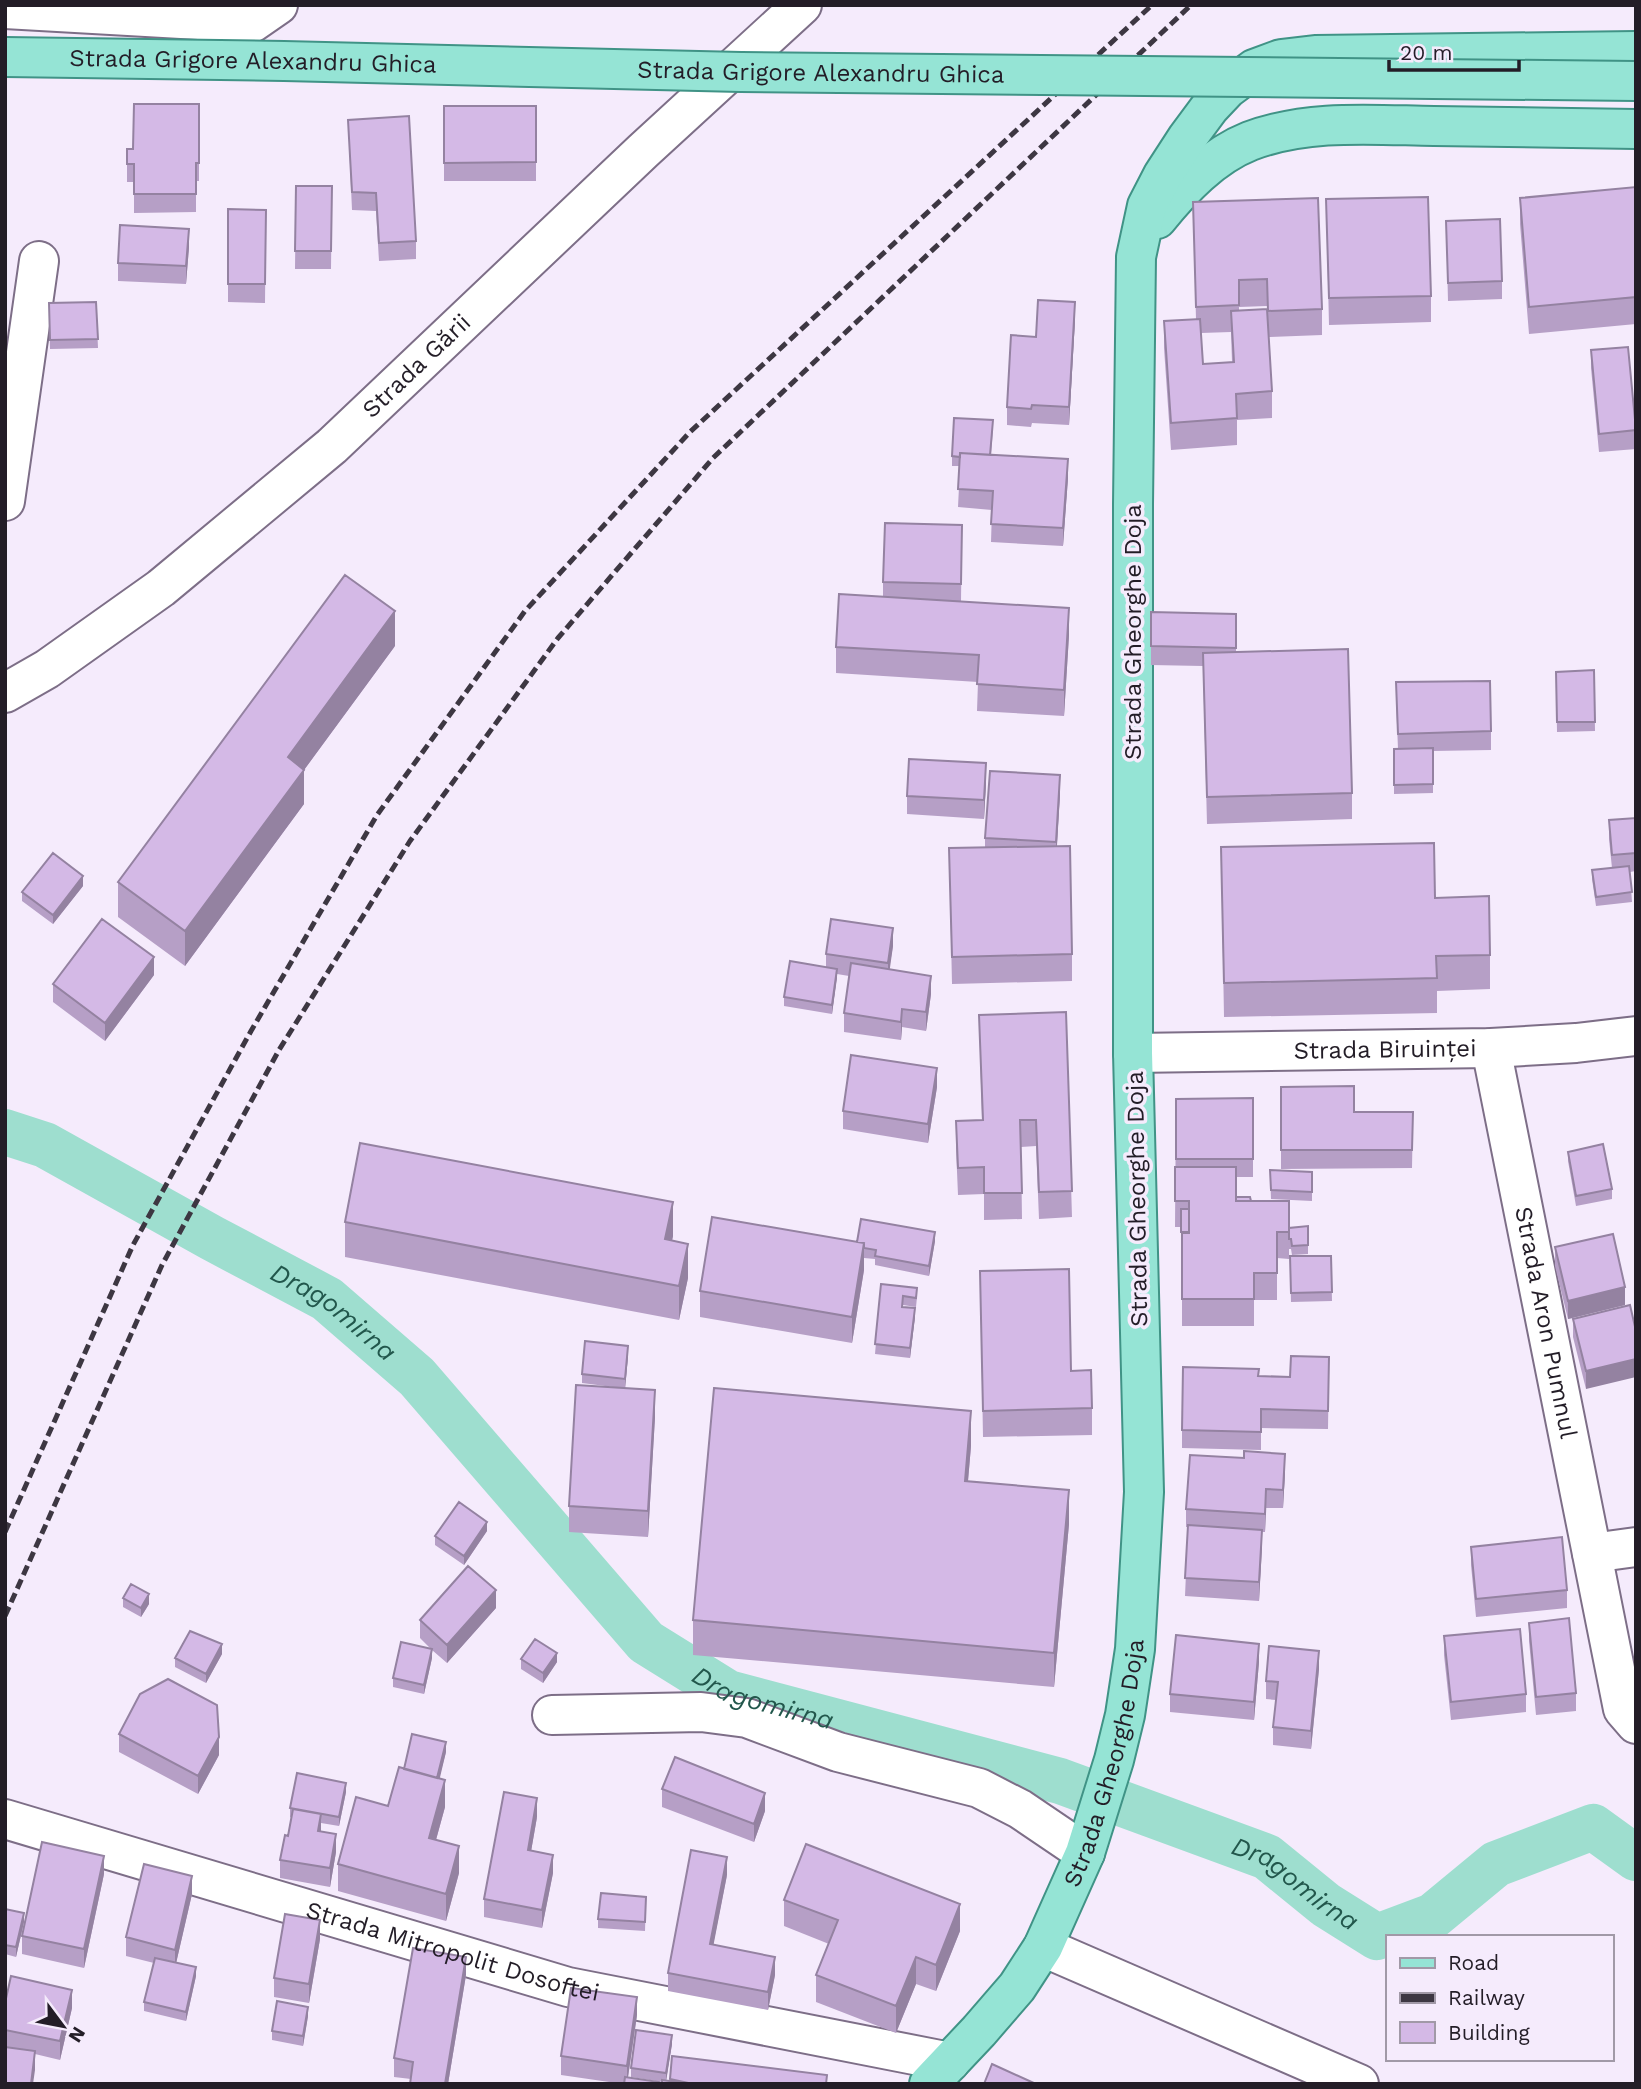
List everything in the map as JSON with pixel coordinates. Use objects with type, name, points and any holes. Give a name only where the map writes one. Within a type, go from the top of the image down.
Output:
[{"type":"main road","name":"Strada Gheorghe Doja","points":[[940,2073],[1017,1987],[1043,1947],[1090,1840],[1125,1715],[1135,1649],[1144,1492],[1133,1054],[1133,491],[1136,257],[1147,206],[1186,138],[1210,107],[1227,89],[1254,69],[1282,59],[1315,55],[1636,51]]},
{"type":"main road","name":"Strada Grigore Alexandru Ghica","points":[[5,57],[741,72],[1636,81]]},
{"type":"main road","points":[[1136,257],[1155,220],[1187,184],[1212,163],[1247,142],[1285,130],[1335,125],[1636,129]]},
{"type":"street","points":[[5,9],[252,23],[278,5]]},
{"type":"street","name":"Strada Gării","points":[[5,693],[47,669],[161,588],[332,446],[643,151],[802,5]]},
{"type":"street","points":[[5,502],[39,261]]},
{"type":"street","name":"Strada Biruinței","points":[[1133,1054],[1491,1048],[1636,1036]]},
{"type":"street","name":"Strada Aron Pumnul","points":[[1491,1048],[1623,1709],[1636,1724]]},
{"type":"street","points":[[1592,1553],[1636,1547]]},
{"type":"street","points":[[552,1715],[701,1712],[747,1718],[838,1752],[979,1788],[1090,1840]]},
{"type":"street","name":"Strada Mitropolit Dosoftei","points":[[5,1819],[568,1987],[940,2073]]},
{"type":"street","points":[[1043,1947],[1359,2084]]},
{"type":"building","points":[[134,104],[199,104],[196,194],[134,194],[134,164],[127,164],[127,149],[133,149]]},
{"type":"building","points":[[444,106],[536,106],[536,162],[444,163]]},
{"type":"building","points":[[409,116],[416,241],[379,243],[376,193],[352,192],[348,120]]},
{"type":"building","points":[[296,186],[332,186],[331,251],[295,251]]},
{"type":"building","points":[[1636,187],[1636,297],[1529,307],[1520,198]]},
{"type":"building","points":[[1428,197],[1431,296],[1329,298],[1326,199]]},
{"type":"building","points":[[1318,198],[1322,309],[1268,311],[1267,279],[1239,280],[1239,305],[1196,307],[1193,202]]},
{"type":"building","points":[[228,209],[266,210],[265,284],[228,284]]},
{"type":"building","points":[[1500,219],[1502,281],[1448,283],[1446,221]]},
{"type":"building","points":[[120,225],[189,229],[186,266],[118,263]]},
{"type":"building","points":[[1038,300],[1075,302],[1069,407],[1007,407],[1011,335],[1036,337]]},
{"type":"building","points":[[96,302],[98,339],[50,340],[49,303]]},
{"type":"building","points":[[1267,309],[1272,391],[1236,394],[1237,418],[1171,423],[1164,321],[1200,319],[1203,364],[1234,362],[1231,311]]},
{"type":"building","points":[[1628,347],[1636,430],[1599,434],[1591,350]]},
{"type":"building","points":[[954,418],[993,420],[990,455],[960,453],[960,457],[952,456]]},
{"type":"building","points":[[960,453],[1068,459],[1063,528],[991,524],[993,491],[958,489]]},
{"type":"building","points":[[885,523],[962,525],[961,584],[883,582]]},
{"type":"building","points":[[345,575],[395,611],[288,757],[304,770],[185,931],[118,882]]},
{"type":"building","points":[[839,594],[1069,608],[1064,690],[977,684],[979,655],[836,647]]},
{"type":"building","points":[[1151,612],[1236,614],[1236,648],[1151,646]]},
{"type":"building","points":[[1348,649],[1352,793],[1207,797],[1203,653]]},
{"type":"building","points":[[1594,670],[1595,722],[1557,722],[1556,672]]},
{"type":"building","points":[[1490,681],[1491,731],[1398,734],[1396,682]]},
{"type":"building","points":[[1433,748],[1433,784],[1394,785],[1394,749]]},
{"type":"building","points":[[909,759],[986,763],[984,800],[907,796]]},
{"type":"building","points":[[990,771],[1060,775],[1056,842],[985,838]]},
{"type":"building","points":[[1636,818],[1636,853],[1612,855],[1609,820]]},
{"type":"building","points":[[1434,843],[1435,898],[1489,896],[1490,955],[1436,956],[1437,978],[1224,983],[1221,847]]},
{"type":"building","points":[[1070,846],[1072,954],[952,957],[949,848]]},
{"type":"building","points":[[53,853],[83,876],[53,915],[22,892]]},
{"type":"building","points":[[1629,866],[1632,892],[1596,897],[1592,870]]},
{"type":"building","points":[[102,919],[154,957],[105,1023],[53,984]]},
{"type":"building","points":[[831,919],[893,928],[888,963],[826,954]]},
{"type":"building","points":[[790,961],[837,969],[832,1005],[784,997]]},
{"type":"building","points":[[851,963],[931,976],[926,1012],[902,1009],[901,1022],[844,1013]]},
{"type":"building","points":[[1066,1012],[1072,1191],[1039,1192],[1036,1120],[1020,1120],[1022,1193],[984,1193],[984,1167],[958,1168],[956,1121],[983,1120],[979,1015]]},
{"type":"building","points":[[851,1055],[937,1068],[928,1124],[843,1111]]},
{"type":"building","points":[[1354,1086],[1354,1112],[1413,1112],[1412,1150],[1281,1150],[1281,1087]]},
{"type":"building","points":[[1253,1098],[1253,1159],[1176,1159],[1176,1099]]},
{"type":"building","points":[[360,1143],[673,1202],[665,1239],[688,1244],[679,1286],[345,1222]]},
{"type":"building","points":[[1603,1144],[1612,1189],[1576,1196],[1568,1152]]},
{"type":"building","points":[[1175,1167],[1236,1167],[1236,1201],[1289,1201],[1289,1232],[1277,1232],[1277,1273],[1254,1273],[1254,1299],[1182,1299],[1182,1233],[1189,1233],[1189,1201],[1175,1201]]},
{"type":"building","points":[[1270,1170],[1312,1172],[1312,1192],[1271,1190]]},
{"type":"building","points":[[1236,1197],[1250,1197],[1251,1201],[1236,1201]]},
{"type":"building","points":[[1181,1209],[1189,1209],[1189,1232],[1181,1232]]},
{"type":"building","points":[[712,1217],[864,1243],[852,1317],[700,1291]]},
{"type":"building","points":[[861,1219],[935,1232],[929,1266],[875,1256],[876,1250],[864,1248],[864,1243],[857,1242]]},
{"type":"building","points":[[1308,1226],[1308,1245],[1292,1246],[1289,1228]]},
{"type":"building","points":[[1613,1234],[1625,1287],[1568,1301],[1555,1247]]},
{"type":"building","points":[[1290,1256],[1331,1256],[1332,1292],[1291,1293]]},
{"type":"building","points":[[1069,1269],[1071,1371],[1091,1370],[1092,1408],[983,1411],[980,1271]]},
{"type":"building","points":[[881,1284],[917,1288],[916,1298],[903,1296],[902,1307],[915,1308],[910,1348],[875,1344]]},
{"type":"building","points":[[1630,1305],[1636,1331],[1636,1359],[1586,1371],[1573,1319]]},
{"type":"building","points":[[585,1341],[628,1346],[625,1379],[582,1374]]},
{"type":"building","points":[[1291,1356],[1329,1357],[1328,1411],[1261,1409],[1261,1432],[1182,1430],[1183,1367],[1259,1369],[1258,1376],[1290,1377]]},
{"type":"building","points":[[576,1385],[655,1390],[648,1511],[569,1506]]},
{"type":"building","points":[[714,1388],[971,1411],[965,1481],[1069,1490],[1054,1653],[693,1620]]},
{"type":"building","points":[[1244,1451],[1285,1454],[1283,1490],[1266,1489],[1265,1514],[1186,1509],[1190,1455],[1244,1458]]},
{"type":"building","points":[[459,1502],[487,1522],[464,1556],[435,1536]]},
{"type":"building","points":[[1188,1525],[1262,1530],[1259,1582],[1185,1578]]},
{"type":"building","points":[[1562,1537],[1567,1590],[1476,1599],[1471,1547]]},
{"type":"building","points":[[468,1566],[496,1590],[447,1645],[420,1620]]},
{"type":"building","points":[[131,1584],[149,1594],[141,1608],[123,1598]]},
{"type":"building","points":[[1569,1618],[1576,1693],[1536,1697],[1529,1623]]},
{"type":"building","points":[[1520,1629],[1526,1694],[1451,1702],[1444,1636]]},
{"type":"building","points":[[190,1631],[222,1644],[206,1674],[175,1658]]},
{"type":"building","points":[[1176,1635],[1259,1644],[1254,1702],[1170,1694]]},
{"type":"building","points":[[535,1639],[557,1653],[543,1673],[521,1659]]},
{"type":"building","points":[[401,1642],[432,1649],[424,1685],[393,1678]]},
{"type":"building","points":[[1269,1646],[1319,1651],[1311,1731],[1273,1727],[1278,1682],[1266,1681]]},
{"type":"building","points":[[168,1679],[217,1705],[219,1737],[198,1776],[119,1734],[140,1694]]},
{"type":"building","points":[[412,1734],[446,1742],[437,1778],[404,1769]]},
{"type":"building","points":[[675,1757],[765,1793],[754,1824],[662,1789]]},
{"type":"building","points":[[399,1767],[445,1780],[429,1838],[459,1846],[446,1894],[338,1864],[356,1797],[388,1806]]},
{"type":"building","points":[[297,1773],[346,1783],[339,1817],[290,1808]]},
{"type":"building","points":[[504,1792],[537,1798],[528,1850],[553,1855],[542,1910],[484,1899]]},
{"type":"building","points":[[293,1809],[321,1814],[318,1831],[336,1834],[330,1868],[280,1860]]},
{"type":"building","points":[[42,1842],[104,1856],[84,1949],[22,1936]]},
{"type":"building","points":[[806,1844],[960,1904],[936,1965],[916,1957],[896,2006],[816,1975],[838,1920],[784,1900]]},
{"type":"building","points":[[691,1850],[727,1857],[710,1944],[775,1957],[768,1992],[668,1973]]},
{"type":"building","points":[[144,1864],[192,1876],[175,1950],[126,1937]]},
{"type":"building","points":[[601,1893],[646,1897],[645,1922],[598,1919]]},
{"type":"building","points":[[5,1909],[24,1913],[16,1947],[5,1945]]},
{"type":"building","points":[[285,1914],[320,1920],[309,1984],[274,1978]]},
{"type":"building","points":[[413,1948],[466,1957],[445,2084],[410,2084],[413,2062],[394,2058]]},
{"type":"building","points":[[155,1958],[196,1967],[186,2012],[144,2002]]},
{"type":"building","points":[[11,1976],[72,1990],[60,2041],[5,2030],[5,2003]]},
{"type":"building","points":[[571,1988],[637,1997],[627,2066],[561,2056]]},
{"type":"building","points":[[277,2001],[308,2007],[303,2036],[272,2031]]},
{"type":"building","points":[[636,2030],[672,2035],[666,2073],[631,2068]]},
{"type":"building","points":[[5,2047],[35,2051],[31,2084],[5,2084]]},
{"type":"building","points":[[672,2056],[827,2075],[826,2084],[693,2084],[670,2079]]},
{"type":"building","points":[[992,2064],[1036,2084],[984,2084]]},
{"type":"building","points":[[625,2077],[659,2082],[659,2084],[624,2084]]},
{"type":"building","points":[[662,2080],[691,2084],[662,2084]]},
{"type":"waterway","name":"Dragomirna","points":[[5,1132],[45,1145],[327,1299],[417,1377],[646,1642],[728,1693],[1060,1781],[1267,1857],[1326,1905],[1377,1937],[1433,1916],[1496,1864],[1593,1827],[1636,1858]]},
{"type":"railway","points":[[5,1532],[133,1245],[251,1031],[377,815],[525,611],[690,432],[1152,5]]},
{"type":"railway","points":[[5,1616],[162,1265],[279,1050],[410,841],[558,638],[713,458],[1191,5]]}]
